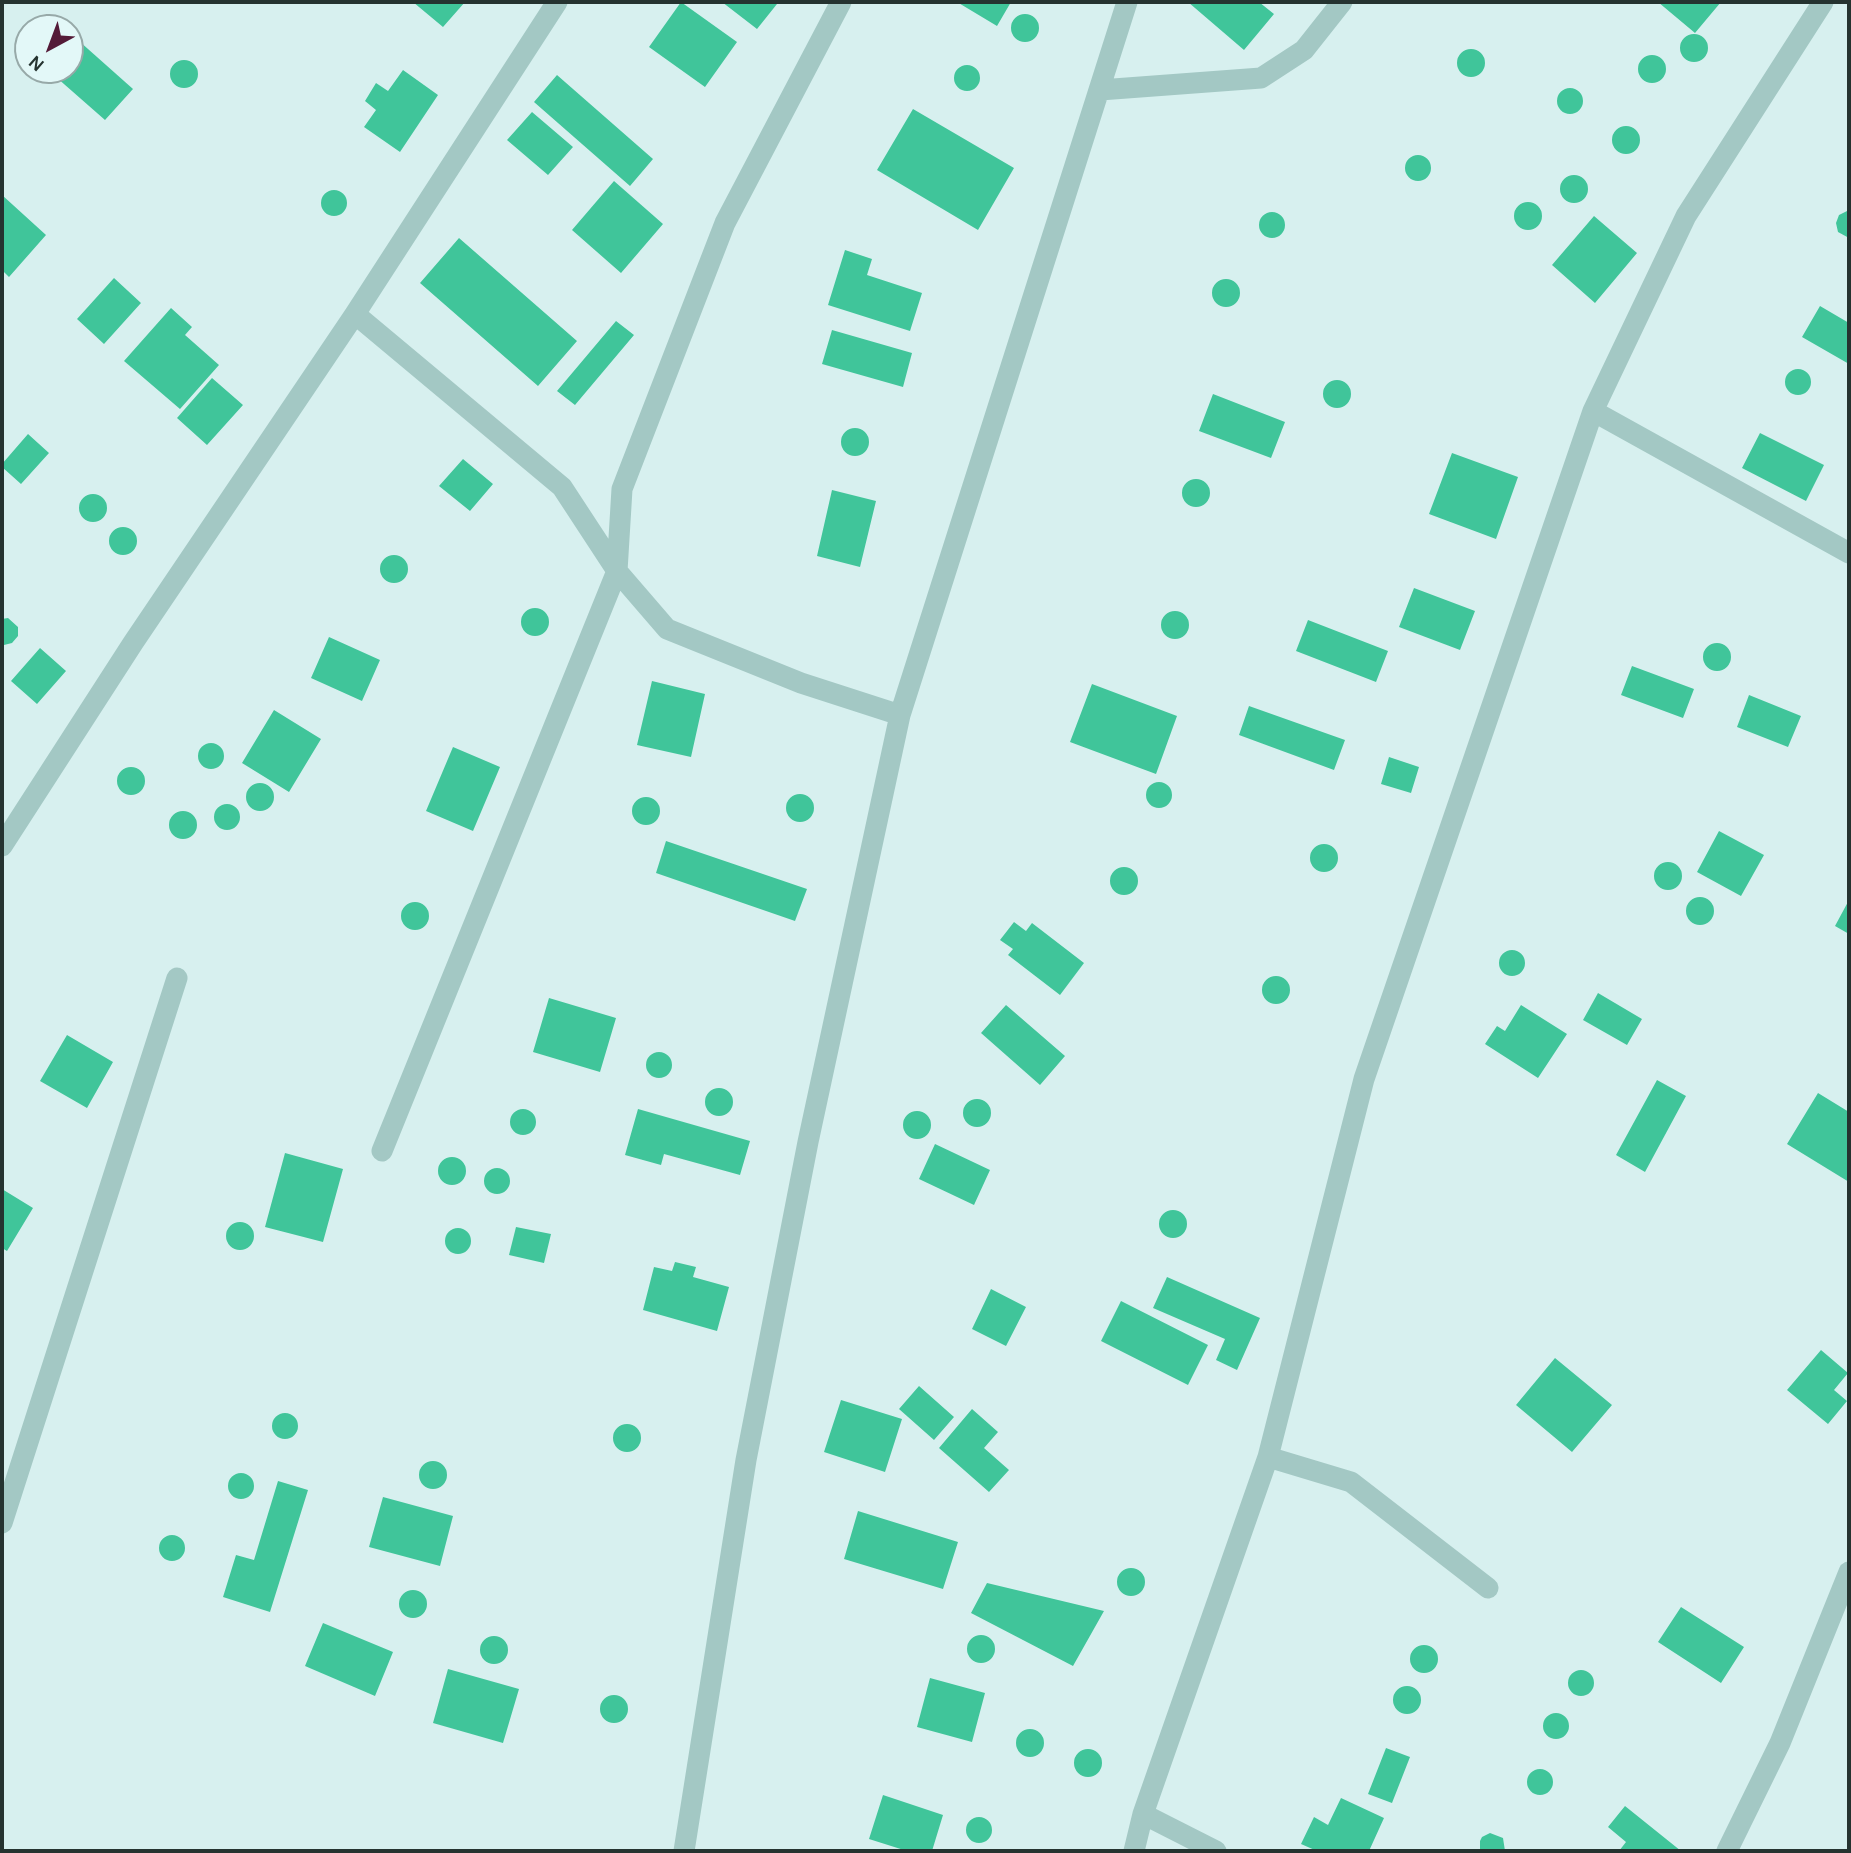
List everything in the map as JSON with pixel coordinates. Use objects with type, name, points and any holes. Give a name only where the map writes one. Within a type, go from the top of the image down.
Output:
[{"type":"street","points":[[2,846],[133,643],[355,314],[557,2]]},
{"type":"street","points":[[382,1151],[617,571],[622,489],[725,223],[841,2]]},
{"type":"street","points":[[684,1851],[746,1460],[808,1142],[900,715],[1127,2]]},
{"type":"street","points":[[1100,90],[1261,78],[1304,50],[1342,2]]},
{"type":"street","points":[[1134,1851],[1143,1814],[1268,1457],[1364,1079],[1593,411],[1686,216],[1823,2]]},
{"type":"street","points":[[355,314],[562,487],[617,571],[667,629],[801,683],[900,715]]},
{"type":"street","points":[[1593,411],[1849,553]]},
{"type":"street","points":[[2,1523],[177,978]]},
{"type":"street","points":[[1268,1457],[1351,1482],[1488,1588]]},
{"type":"street","points":[[1727,1851],[1780,1743],[1849,1572]]},
{"type":"street","points":[[1143,1814],[1216,1851]]},
{"type":"building","points":[[413,2],[465,2],[443,27]]},
{"type":"building","points":[[681,2],[737,42],[705,87],[649,47]]},
{"type":"building","points":[[722,2],[775,2],[777,4],[757,29]]},
{"type":"building","points":[[957,2],[1011,2],[997,26]]},
{"type":"building","points":[[1188,2],[1259,2],[1274,14],[1244,50]]},
{"type":"building","points":[[1658,2],[1721,2],[1695,33]]},
{"type":"building","points":[[1025,14],[1035,18],[1039,28],[1035,38],[1025,42],[1015,38],[1011,28],[1015,18]]},
{"type":"building","points":[[1694,34],[1704,38],[1708,48],[1704,58],[1694,62],[1684,58],[1680,48],[1684,38]]},
{"type":"building","points":[[84,45],[133,89],[105,120],[64,84],[84,84]]},
{"type":"building","points":[[1471,49],[1481,53],[1485,63],[1481,73],[1471,77],[1461,73],[1457,63],[1461,53]]},
{"type":"building","points":[[1652,55],[1662,59],[1666,69],[1662,79],[1652,83],[1642,79],[1638,69],[1642,59]]},
{"type":"building","points":[[184,60],[194,64],[198,74],[194,84],[184,88],[174,84],[170,74],[174,64]]},
{"type":"building","points":[[967,65],[977,68],[980,78],[977,88],[967,91],[957,88],[954,78],[957,68]]},
{"type":"building","points":[[403,70],[438,95],[400,152],[364,127],[376,110],[365,101],[376,83],[388,91]]},
{"type":"building","points":[[557,75],[653,159],[630,186],[534,102]]},
{"type":"building","points":[[1570,88],[1580,91],[1583,101],[1580,111],[1570,114],[1560,111],[1557,101],[1560,91]]},
{"type":"building","points":[[913,109],[1014,168],[978,230],[877,170]]},
{"type":"building","points":[[532,112],[573,147],[548,175],[507,140]]},
{"type":"building","points":[[1626,126],[1636,130],[1640,140],[1636,150],[1626,154],[1616,150],[1612,140],[1616,130]]},
{"type":"building","points":[[1418,155],[1428,158],[1431,168],[1428,178],[1418,181],[1408,178],[1405,168],[1408,158]]},
{"type":"building","points":[[1574,175],[1584,179],[1588,189],[1584,199],[1574,203],[1564,199],[1560,189],[1564,179]]},
{"type":"building","points":[[614,181],[663,224],[621,273],[572,230]]},
{"type":"building","points":[[334,190],[344,193],[347,203],[344,213],[334,216],[324,213],[321,203],[324,193]]},
{"type":"building","points":[[2,195],[46,235],[9,277],[2,270]]},
{"type":"building","points":[[1528,202],[1538,206],[1542,216],[1538,226],[1528,230],[1518,226],[1514,216],[1518,206]]},
{"type":"building","points":[[1849,210],[1849,238],[1838,232],[1836,223],[1839,215]]},
{"type":"building","points":[[1272,212],[1282,215],[1285,225],[1282,235],[1272,238],[1262,235],[1259,225],[1262,215]]},
{"type":"building","points":[[1594,216],[1637,253],[1595,303],[1552,265]]},
{"type":"building","points":[[459,238],[577,341],[538,386],[420,283]]},
{"type":"building","points":[[845,250],[872,259],[867,275],[922,293],[910,331],[828,305]]},
{"type":"building","points":[[114,278],[141,303],[104,344],[77,319]]},
{"type":"building","points":[[1226,279],[1236,283],[1240,293],[1236,303],[1226,307],[1216,303],[1212,293],[1216,283]]},
{"type":"building","points":[[1820,306],[1849,323],[1849,364],[1802,337]]},
{"type":"building","points":[[171,308],[192,327],[185,335],[219,365],[180,409],[124,361]]},
{"type":"building","points":[[616,321],[634,335],[575,405],[557,391]]},
{"type":"building","points":[[832,330],[912,353],[903,387],[822,364]]},
{"type":"building","points":[[1798,369],[1808,372],[1811,382],[1808,392],[1798,395],[1788,392],[1785,382],[1788,372]]},
{"type":"building","points":[[212,378],[243,405],[207,445],[177,418]]},
{"type":"building","points":[[1337,380],[1347,384],[1351,394],[1347,404],[1337,408],[1327,404],[1323,394],[1327,384]]},
{"type":"building","points":[[1213,394],[1285,422],[1271,458],[1199,431]]},
{"type":"building","points":[[855,428],[865,432],[869,442],[865,452],[855,456],[845,452],[841,442],[845,432]]},
{"type":"building","points":[[1760,433],[1824,465],[1806,501],[1742,468]]},
{"type":"building","points":[[28,434],[49,453],[21,484],[2,464]]},
{"type":"building","points":[[1452,453],[1518,477],[1496,539],[1429,514]]},
{"type":"building","points":[[463,459],[493,484],[470,511],[439,486]]},
{"type":"building","points":[[1196,479],[1206,483],[1210,493],[1206,503],[1196,507],[1186,503],[1182,493],[1186,483]]},
{"type":"building","points":[[832,490],[876,501],[860,567],[817,556]]},
{"type":"building","points":[[93,494],[103,498],[107,508],[103,518],[93,522],[83,518],[79,508],[83,498]]},
{"type":"building","points":[[123,527],[133,531],[137,541],[133,551],[123,555],[113,551],[109,541],[113,531]]},
{"type":"building","points":[[394,555],[404,559],[408,569],[404,579],[394,583],[384,579],[380,569],[384,559]]},
{"type":"building","points":[[1414,588],[1475,611],[1460,650],[1399,627]]},
{"type":"building","points":[[535,608],[545,612],[549,622],[545,632],[535,636],[525,632],[521,622],[525,612]]},
{"type":"building","points":[[1175,611],[1185,615],[1189,625],[1185,635],[1175,639],[1165,635],[1161,625],[1165,615]]},
{"type":"building","points":[[8,618],[18,627],[18,636],[12,643],[2,645],[2,619]]},
{"type":"building","points":[[1308,620],[1388,651],[1376,682],[1296,651]]},
{"type":"building","points":[[329,637],[380,660],[362,701],[311,678]]},
{"type":"building","points":[[1717,643],[1727,647],[1731,657],[1727,667],[1717,671],[1707,667],[1703,657],[1707,647]]},
{"type":"building","points":[[40,648],[66,671],[37,704],[11,681]]},
{"type":"building","points":[[1632,666],[1694,689],[1683,718],[1621,695]]},
{"type":"building","points":[[652,681],[705,694],[691,757],[637,745]]},
{"type":"building","points":[[1092,684],[1177,716],[1156,774],[1070,742]]},
{"type":"building","points":[[1749,695],[1801,716],[1788,747],[1737,727]]},
{"type":"building","points":[[1249,706],[1345,740],[1334,770],[1239,735]]},
{"type":"building","points":[[274,710],[321,739],[289,792],[242,763]]},
{"type":"building","points":[[211,743],[221,746],[224,756],[221,766],[211,769],[201,766],[198,756],[201,746]]},
{"type":"building","points":[[453,747],[500,767],[473,831],[426,811]]},
{"type":"building","points":[[1389,757],[1419,767],[1411,793],[1381,784]]},
{"type":"building","points":[[131,767],[141,771],[145,781],[141,791],[131,795],[121,791],[117,781],[121,771]]},
{"type":"building","points":[[1159,782],[1169,785],[1172,795],[1169,805],[1159,808],[1149,805],[1146,795],[1149,785]]},
{"type":"building","points":[[260,783],[270,787],[274,797],[270,807],[260,811],[250,807],[246,797],[250,787]]},
{"type":"building","points":[[800,794],[810,798],[814,808],[810,818],[800,822],[790,818],[786,808],[790,798]]},
{"type":"building","points":[[646,797],[656,801],[660,811],[656,821],[646,825],[636,821],[632,811],[636,801]]},
{"type":"building","points":[[227,804],[236,808],[240,817],[236,826],[227,830],[218,826],[214,817],[218,808]]},
{"type":"building","points":[[183,811],[193,815],[197,825],[193,835],[183,839],[173,835],[169,825],[173,815]]},
{"type":"building","points":[[1719,831],[1764,855],[1741,896],[1697,872]]},
{"type":"building","points":[[666,841],[807,889],[795,921],[656,873]]},
{"type":"building","points":[[1324,844],[1334,848],[1338,858],[1334,868],[1324,872],[1314,868],[1310,858],[1314,848]]},
{"type":"building","points":[[1668,862],[1678,866],[1682,876],[1678,886],[1668,890],[1658,886],[1654,876],[1658,866]]},
{"type":"building","points":[[1124,867],[1134,871],[1138,881],[1134,891],[1124,895],[1114,891],[1110,881],[1114,871]]},
{"type":"building","points":[[1700,897],[1710,901],[1714,911],[1710,921],[1700,925],[1690,921],[1686,911],[1690,901]]},
{"type":"building","points":[[1849,900],[1849,934],[1835,926]]},
{"type":"building","points":[[415,902],[425,906],[429,916],[425,926],[415,930],[405,926],[401,916],[405,906]]},
{"type":"building","points":[[1014,922],[1026,931],[1032,923],[1084,963],[1060,995],[1008,955],[1013,949],[1000,940]]},
{"type":"building","points":[[1512,950],[1522,953],[1525,963],[1522,973],[1512,976],[1502,973],[1499,963],[1502,953]]},
{"type":"building","points":[[1276,976],[1286,980],[1290,990],[1286,1000],[1276,1004],[1266,1000],[1262,990],[1266,980]]},
{"type":"building","points":[[1598,993],[1642,1019],[1627,1045],[1583,1020]]},
{"type":"building","points":[[549,998],[616,1018],[600,1072],[533,1052]]},
{"type":"building","points":[[1006,1005],[1065,1056],[1040,1085],[981,1033]]},
{"type":"building","points":[[1521,1005],[1567,1034],[1538,1078],[1485,1044],[1497,1026],[1505,1031]]},
{"type":"building","points":[[67,1035],[113,1062],[87,1108],[40,1081]]},
{"type":"building","points":[[659,1052],[669,1055],[672,1065],[669,1075],[659,1078],[649,1075],[646,1065],[649,1055]]},
{"type":"building","points":[[1657,1080],[1686,1096],[1645,1172],[1616,1155]]},
{"type":"building","points":[[719,1088],[729,1092],[733,1102],[729,1112],[719,1116],[709,1112],[705,1102],[709,1092]]},
{"type":"building","points":[[1818,1093],[1849,1112],[1849,1182],[1787,1144]]},
{"type":"building","points":[[977,1099],[987,1103],[991,1113],[987,1123],[977,1127],[967,1123],[963,1113],[967,1103]]},
{"type":"building","points":[[523,1109],[533,1112],[536,1122],[533,1132],[523,1135],[513,1132],[510,1122],[513,1112]]},
{"type":"building","points":[[638,1109],[750,1141],[740,1175],[664,1154],[661,1165],[625,1155]]},
{"type":"building","points":[[917,1111],[927,1115],[931,1125],[927,1135],[917,1139],[907,1135],[903,1125],[907,1115]]},
{"type":"building","points":[[935,1144],[990,1170],[974,1205],[919,1179]]},
{"type":"building","points":[[285,1153],[343,1169],[323,1242],[265,1227]]},
{"type":"building","points":[[452,1157],[462,1161],[466,1171],[462,1181],[452,1185],[442,1181],[438,1171],[442,1161]]},
{"type":"building","points":[[497,1168],[507,1171],[510,1181],[507,1191],[497,1194],[487,1191],[484,1181],[487,1171]]},
{"type":"building","points":[[2,1189],[33,1208],[7,1251],[2,1248]]},
{"type":"building","points":[[1173,1210],[1183,1214],[1187,1224],[1183,1234],[1173,1238],[1163,1234],[1159,1224],[1163,1214]]},
{"type":"building","points":[[240,1222],[250,1226],[254,1236],[250,1246],[240,1250],[230,1246],[226,1236],[230,1226]]},
{"type":"building","points":[[516,1227],[551,1234],[544,1263],[509,1255]]},
{"type":"building","points":[[458,1228],[468,1231],[471,1241],[468,1251],[458,1254],[448,1251],[445,1241],[448,1231]]},
{"type":"building","points":[[675,1262],[696,1267],[693,1277],[729,1287],[717,1331],[643,1310],[654,1267],[672,1271]]},
{"type":"building","points":[[1167,1277],[1260,1318],[1237,1370],[1216,1360],[1225,1339],[1153,1308]]},
{"type":"building","points":[[991,1289],[1026,1307],[1006,1346],[972,1329]]},
{"type":"building","points":[[1121,1301],[1208,1345],[1188,1385],[1101,1341]]},
{"type":"building","points":[[1821,1350],[1848,1373],[1834,1390],[1847,1401],[1828,1424],[1787,1390]]},
{"type":"building","points":[[1555,1358],[1612,1405],[1572,1452],[1516,1405]]},
{"type":"building","points":[[919,1386],[954,1417],[934,1440],[899,1409]]},
{"type":"building","points":[[841,1400],[902,1419],[885,1472],[824,1452]]},
{"type":"building","points":[[972,1409],[998,1432],[984,1448],[1009,1470],[989,1492],[939,1448]]},
{"type":"building","points":[[285,1413],[295,1416],[298,1426],[295,1436],[285,1439],[275,1436],[272,1426],[275,1416]]},
{"type":"building","points":[[627,1424],[637,1428],[641,1438],[637,1448],[627,1452],[617,1448],[613,1438],[617,1428]]},
{"type":"building","points":[[433,1461],[443,1465],[447,1475],[443,1485],[433,1489],[423,1485],[419,1475],[423,1465]]},
{"type":"building","points":[[241,1473],[251,1476],[254,1486],[251,1496],[241,1499],[231,1496],[228,1486],[231,1476]]},
{"type":"building","points":[[278,1481],[308,1490],[270,1612],[223,1597],[236,1555],[254,1560]]},
{"type":"building","points":[[383,1497],[453,1516],[440,1566],[369,1547]]},
{"type":"building","points":[[858,1511],[958,1542],[943,1589],[844,1559]]},
{"type":"building","points":[[172,1535],[182,1538],[185,1548],[182,1558],[172,1561],[162,1558],[159,1548],[162,1538]]},
{"type":"building","points":[[1131,1568],[1141,1572],[1145,1582],[1141,1592],[1131,1596],[1121,1592],[1117,1582],[1121,1572]]},
{"type":"building","points":[[987,1583],[1104,1611],[1073,1666],[971,1613]]},
{"type":"building","points":[[413,1590],[423,1594],[427,1604],[423,1614],[413,1618],[403,1614],[399,1604],[403,1594]]},
{"type":"building","points":[[1681,1607],[1744,1647],[1721,1683],[1658,1642]]},
{"type":"building","points":[[323,1623],[393,1652],[375,1696],[305,1666]]},
{"type":"building","points":[[981,1635],[991,1639],[995,1649],[991,1659],[981,1663],[971,1659],[967,1649],[971,1639]]},
{"type":"building","points":[[494,1636],[504,1640],[508,1650],[504,1660],[494,1664],[484,1660],[480,1650],[484,1640]]},
{"type":"building","points":[[1424,1645],[1434,1649],[1438,1659],[1434,1669],[1424,1673],[1414,1669],[1410,1659],[1414,1649]]},
{"type":"building","points":[[448,1669],[519,1689],[503,1743],[433,1723]]},
{"type":"building","points":[[1581,1670],[1591,1673],[1594,1683],[1591,1693],[1581,1696],[1571,1693],[1568,1683],[1571,1673]]},
{"type":"building","points":[[930,1678],[985,1693],[972,1742],[917,1727]]},
{"type":"building","points":[[1407,1686],[1417,1690],[1421,1700],[1417,1710],[1407,1714],[1397,1710],[1393,1700],[1397,1690]]},
{"type":"building","points":[[614,1695],[624,1699],[628,1709],[624,1719],[614,1723],[604,1719],[600,1709],[604,1699]]},
{"type":"building","points":[[1556,1713],[1566,1716],[1569,1726],[1566,1736],[1556,1739],[1546,1736],[1543,1726],[1546,1716]]},
{"type":"building","points":[[1030,1729],[1040,1733],[1044,1743],[1040,1753],[1030,1757],[1020,1753],[1016,1743],[1020,1733]]},
{"type":"building","points":[[1386,1748],[1410,1757],[1392,1803],[1368,1794]]},
{"type":"building","points":[[1088,1749],[1098,1753],[1102,1763],[1098,1773],[1088,1777],[1078,1773],[1074,1763],[1078,1753]]},
{"type":"building","points":[[1540,1769],[1550,1772],[1553,1782],[1550,1792],[1540,1795],[1530,1792],[1527,1782],[1530,1772]]},
{"type":"building","points":[[883,1795],[943,1815],[932,1851],[907,1851],[869,1839]]},
{"type":"building","points":[[1341,1798],[1384,1818],[1369,1851],[1317,1851],[1301,1844],[1314,1817],[1328,1825]]},
{"type":"building","points":[[1625,1806],[1681,1851],[1619,1851],[1626,1842],[1608,1827]]},
{"type":"building","points":[[979,1817],[989,1820],[992,1830],[989,1840],[979,1843],[969,1840],[966,1830],[969,1820]]},
{"type":"building","points":[[1490,1833],[1503,1838],[1505,1851],[1480,1851],[1482,1837]]}]
